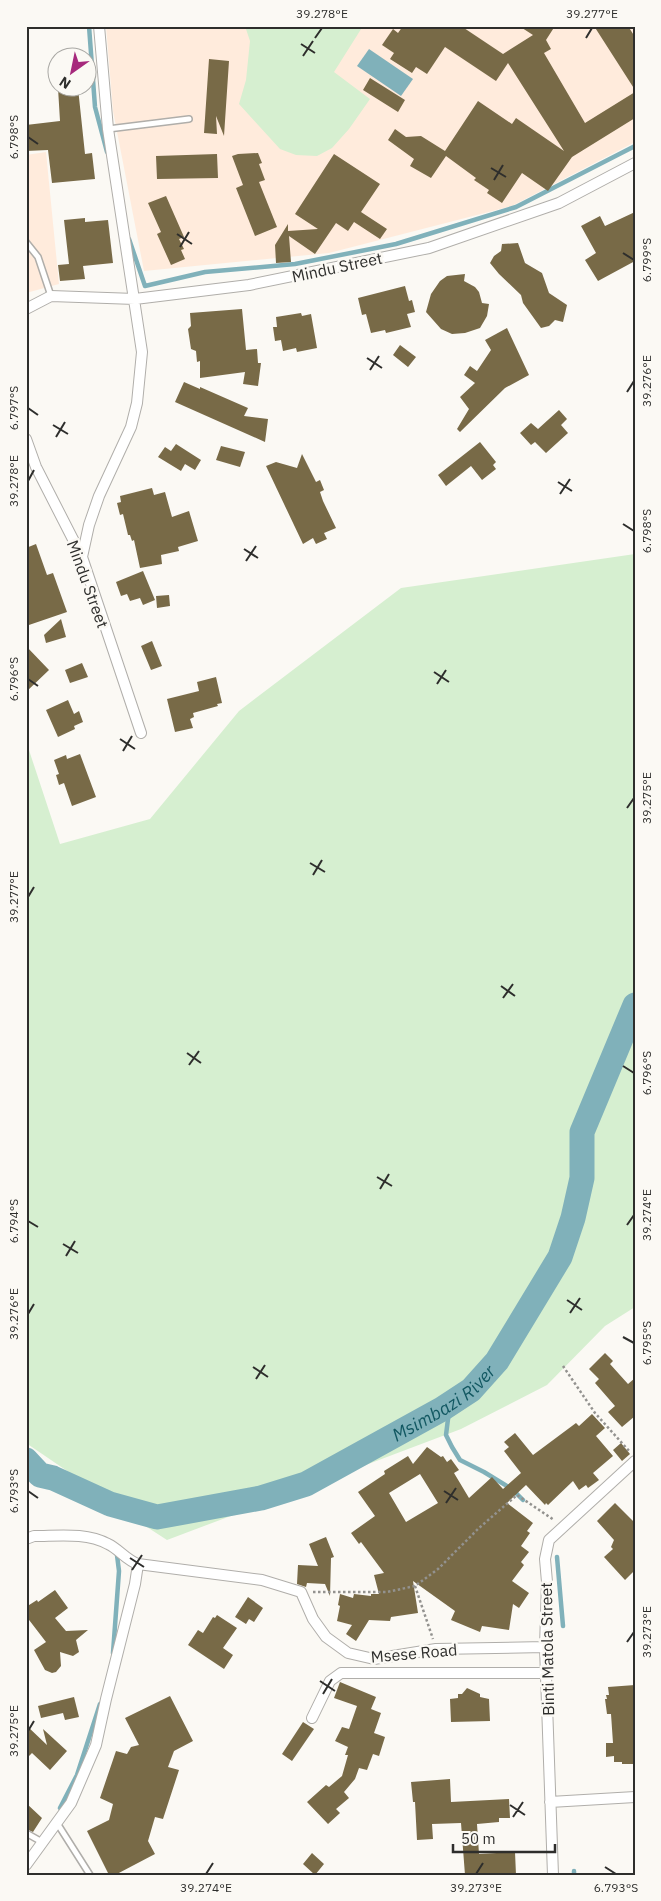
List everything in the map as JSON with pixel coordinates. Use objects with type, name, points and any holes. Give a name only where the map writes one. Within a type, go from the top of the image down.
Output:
[{"type":"street","points":[[82,557],[89,525],[99,496],[124,442],[137,403],[142,352],[108,129],[99,26]]},
{"type":"street","name":"Mindu Street","points":[[26,309],[51,296],[135,299],[249,285],[429,248],[559,203],[635,163]]},
{"type":"street","name":"Mindu Street","points":[[26,439],[36,467],[82,557],[140,733]]},
{"type":"street","name":"Binti Matola Street","points":[[552,1875],[545,1647],[547,1582],[545,1559],[549,1540],[563,1525],[635,1461]]},
{"type":"street","points":[[26,1539],[34,1536],[88,1537],[109,1544],[132,1562],[138,1564],[262,1580],[301,1592]]},
{"type":"street","points":[[26,1865],[71,1803],[96,1744],[135,1584],[138,1564]]},
{"type":"street","name":"Msese Road","points":[[301,1592],[313,1619],[326,1637],[348,1653],[374,1659],[436,1649],[545,1647]]},
{"type":"street","points":[[312,1718],[330,1681],[341,1673],[546,1673]]},
{"type":"street","points":[[550,1802],[635,1796]]},
{"type":"lane","points":[[108,129],[189,119]]},
{"type":"lane","points":[[26,242],[38,257],[51,296]]},
{"type":"lane","points":[[57,1823],[90,1875]]},
{"type":"lane","points":[[26,1833],[43,1842]]},
{"type":"path","points":[[564,1366],[595,1413],[635,1456]]},
{"type":"path","points":[[301,1592],[377,1592],[415,1586],[438,1569],[479,1528],[517,1495],[563,1525]]},
{"type":"path","points":[[415,1586],[436,1649]]},
{"type":"shaded area","points":[[106,26],[635,26],[635,142],[512,206],[329,253],[144,271],[113,111]]},
{"type":"shaded area","points":[[46,152],[59,284],[26,293],[26,155]]},
{"type":"green space","points":[[245,26],[363,26],[334,72],[370,99],[349,129],[332,148],[317,156],[296,155],[280,149],[239,104],[246,80],[250,41]]},
{"type":"green space","points":[[635,554],[635,1307],[605,1326],[547,1385],[461,1429],[167,1540],[26,1443],[26,741],[60,844],[150,819],[239,711],[401,588]]},
{"type":"water","points":[[369,49],[413,79],[401,96],[357,66]]},
{"type":"building","points":[[403,26],[461,26],[503,54],[533,35],[519,26],[555,26],[546,40],[551,49],[544,53],[585,123],[635,92],[635,118],[572,157],[548,191],[522,173],[502,203],[487,193],[489,190],[474,180],[476,178],[446,156],[431,178],[410,166],[414,159],[388,140],[395,129],[406,137],[421,136],[445,151],[478,101],[512,124],[516,118],[564,151],[508,63],[496,81],[445,47],[427,74],[416,67],[412,73],[390,59],[394,53],[382,45],[393,29],[398,33]]},
{"type":"building","points":[[594,26],[628,26],[635,37],[635,90]]},
{"type":"building","points":[[209,59],[229,61],[224,136],[216,116],[217,134],[204,133]]},
{"type":"building","points":[[370,78],[405,100],[398,112],[363,90]]},
{"type":"building","points":[[59,98],[79,98],[85,154],[92,153],[95,179],[52,183],[48,150],[26,151],[26,125],[60,121]]},
{"type":"building","points":[[258,153],[262,163],[259,164],[265,180],[259,182],[277,227],[255,236],[236,188],[243,185],[232,156]]},
{"type":"building","points":[[217,154],[218,178],[157,179],[156,156]]},
{"type":"building","points":[[334,154],[380,184],[361,212],[387,229],[380,239],[354,222],[348,231],[336,223],[315,254],[289,236],[291,262],[276,263],[275,245],[288,224],[288,231],[318,229],[295,214]]},
{"type":"building","points":[[166,196],[184,237],[179,239],[184,249],[181,250],[185,259],[171,265],[157,234],[161,232],[148,203]]},
{"type":"building","points":[[635,212],[635,261],[598,281],[585,260],[596,253],[581,226],[600,216],[605,226]]},
{"type":"building","points":[[85,218],[85,222],[108,220],[113,263],[83,266],[85,279],[60,281],[58,265],[69,264],[64,220]]},
{"type":"building","points":[[518,243],[525,263],[542,273],[549,293],[567,305],[563,322],[555,320],[549,326],[541,328],[523,303],[521,295],[490,263],[494,256],[501,251],[502,244]]},
{"type":"building","points":[[465,274],[464,281],[475,287],[479,292],[482,303],[489,304],[487,316],[480,328],[465,333],[452,334],[441,329],[426,312],[431,294],[440,281],[447,276]]},
{"type":"building","points":[[405,286],[409,301],[412,300],[415,312],[407,314],[411,327],[386,333],[385,330],[371,333],[366,314],[362,315],[358,298]]},
{"type":"building","points":[[242,309],[246,350],[257,349],[258,363],[261,363],[258,386],[243,384],[245,372],[200,378],[200,361],[197,362],[196,351],[191,349],[188,329],[191,326],[190,313]]},
{"type":"building","points":[[301,313],[302,316],[311,314],[317,348],[297,352],[296,348],[283,351],[281,340],[275,341],[273,327],[277,327],[276,317]]},
{"type":"building","points":[[507,328],[529,375],[505,388],[460,432],[457,429],[469,409],[460,397],[475,383],[464,375],[470,366],[477,371],[491,350],[485,340]]},
{"type":"building","points":[[400,345],[416,357],[408,367],[393,355]]},
{"type":"building","points":[[184,382],[248,408],[244,416],[268,419],[265,442],[175,402]]},
{"type":"building","points":[[559,410],[567,419],[561,425],[568,433],[546,453],[535,442],[531,445],[520,433],[531,423],[538,429]]},
{"type":"building","points":[[480,442],[496,462],[493,465],[496,469],[482,480],[471,466],[446,486],[438,475]]},
{"type":"building","points":[[176,444],[201,460],[195,470],[185,464],[181,471],[158,457],[165,447],[171,451]]},
{"type":"building","points":[[221,446],[245,452],[240,467],[216,460]]},
{"type":"building","points":[[302,454],[316,482],[320,480],[324,490],[320,492],[323,501],[336,528],[324,533],[327,539],[316,544],[313,538],[303,544],[266,466],[276,462],[297,468]]},
{"type":"building","points":[[152,488],[154,495],[165,492],[172,517],[189,511],[198,541],[178,547],[179,551],[161,555],[162,564],[140,568],[134,540],[132,541],[130,535],[128,535],[123,514],[120,515],[117,503],[121,502],[120,496]]},
{"type":"building","points":[[36,544],[47,575],[53,573],[67,612],[26,626],[26,548]]},
{"type":"building","points":[[143,571],[155,600],[143,605],[140,598],[130,601],[127,594],[121,596],[116,582]]},
{"type":"building","points":[[169,595],[170,606],[157,608],[156,596]]},
{"type":"building","points":[[61,619],[66,637],[46,643],[44,635]]},
{"type":"building","points":[[152,641],[162,666],[151,670],[141,646]]},
{"type":"building","points":[[26,646],[49,670],[26,692]]},
{"type":"building","points":[[82,663],[88,677],[70,683],[65,670]]},
{"type":"building","points":[[216,677],[222,703],[217,704],[218,706],[193,713],[194,717],[190,719],[193,728],[175,732],[167,699],[199,691],[197,682]]},
{"type":"building","points":[[68,700],[74,714],[79,711],[83,722],[74,726],[75,729],[58,737],[46,710]]},
{"type":"building","points":[[80,754],[96,797],[72,806],[64,783],[59,785],[56,775],[59,774],[54,760],[66,755],[67,759]]},
{"type":"building","points":[[605,1353],[613,1361],[610,1364],[628,1384],[635,1378],[635,1416],[622,1427],[608,1412],[615,1406],[595,1383],[599,1379],[589,1369]]},
{"type":"building","points":[[592,1414],[605,1428],[596,1436],[613,1456],[593,1473],[599,1480],[588,1488],[586,1485],[579,1490],[573,1481],[548,1505],[546,1503],[545,1505],[526,1485],[507,1503],[533,1523],[527,1531],[530,1533],[521,1546],[529,1552],[521,1562],[524,1565],[512,1581],[529,1593],[519,1608],[513,1604],[509,1630],[482,1626],[480,1632],[451,1620],[455,1611],[413,1581],[418,1613],[391,1617],[390,1621],[369,1620],[356,1641],[346,1634],[352,1625],[337,1621],[340,1594],[353,1598],[354,1594],[371,1596],[371,1594],[379,1594],[374,1575],[384,1573],[361,1542],[359,1544],[351,1533],[375,1516],[358,1492],[385,1474],[384,1471],[408,1456],[413,1464],[427,1447],[441,1457],[443,1456],[447,1462],[451,1459],[459,1470],[454,1473],[469,1498],[492,1477],[503,1489],[521,1473],[504,1451],[509,1447],[504,1442],[515,1433],[533,1455],[576,1423],[579,1426]],"holes":[[[420,1474],[438,1503],[406,1522],[389,1493]]]},
{"type":"building","points":[[621,1443],[630,1454],[622,1461],[613,1450]]},
{"type":"building","points":[[615,1503],[635,1523],[635,1570],[625,1580],[604,1557],[613,1549],[611,1547],[614,1540],[597,1521]]},
{"type":"building","points":[[326,1537],[334,1557],[331,1558],[330,1596],[325,1584],[307,1583],[306,1587],[297,1584],[298,1565],[318,1566],[309,1544]]},
{"type":"building","points":[[55,1590],[68,1608],[55,1618],[66,1631],[88,1630],[76,1640],[79,1652],[73,1656],[60,1652],[61,1666],[56,1672],[52,1673],[45,1670],[34,1650],[46,1642],[26,1616],[26,1607],[37,1600],[38,1602]]},
{"type":"building","points":[[248,1597],[263,1608],[254,1622],[249,1619],[246,1624],[235,1617]]},
{"type":"building","points":[[217,1615],[237,1628],[223,1648],[233,1655],[224,1669],[188,1645],[198,1630],[203,1633],[213,1617],[215,1618]]},
{"type":"building","points":[[340,1682],[376,1697],[371,1709],[381,1713],[374,1733],[385,1737],[379,1756],[373,1754],[367,1770],[359,1768],[355,1779],[344,1792],[349,1798],[336,1809],[340,1813],[328,1824],[307,1802],[326,1785],[329,1787],[342,1776],[348,1755],[345,1755],[348,1747],[335,1741],[342,1727],[349,1729],[357,1706],[334,1698]]},
{"type":"building","points":[[635,1685],[635,1756],[633,1756],[633,1764],[622,1764],[622,1762],[614,1762],[614,1756],[606,1757],[606,1743],[613,1743],[611,1714],[607,1714],[605,1699],[607,1699],[606,1695],[609,1695],[608,1687]]},
{"type":"building","points":[[467,1688],[480,1694],[480,1697],[489,1699],[490,1721],[451,1722],[450,1699],[458,1698],[458,1694],[462,1694]]},
{"type":"building","points":[[170,1696],[193,1741],[174,1751],[168,1767],[179,1770],[163,1819],[155,1817],[148,1841],[155,1854],[115,1875],[109,1875],[87,1831],[109,1820],[113,1804],[100,1798],[116,1751],[127,1754],[131,1747],[139,1745],[125,1718]]},
{"type":"building","points":[[74,1697],[79,1717],[65,1720],[63,1713],[41,1718],[38,1706]]},
{"type":"building","points":[[303,1722],[314,1729],[292,1761],[282,1754]]},
{"type":"building","points":[[26,1725],[47,1745],[43,1729],[67,1751],[50,1770],[32,1753],[26,1759]]},
{"type":"building","points":[[450,1779],[451,1802],[509,1799],[510,1818],[499,1818],[499,1822],[477,1824],[479,1854],[515,1852],[516,1875],[465,1875],[461,1823],[432,1824],[433,1839],[417,1840],[415,1802],[413,1802],[411,1782]]},
{"type":"building","points":[[26,1803],[42,1818],[33,1832],[26,1829]]},
{"type":"building","points":[[312,1853],[324,1864],[315,1875],[303,1864]]},
{"type":"waterway","points":[[89,26],[95,107],[107,152]]},
{"type":"waterway","points":[[129,239],[145,286],[205,272],[295,264],[396,244],[516,207],[635,146]]},
{"type":"waterway","name":"Msimbazi River","points":[[26,1460],[40,1475],[53,1478],[110,1504],[157,1517],[261,1498],[306,1484],[442,1409],[471,1390],[497,1361],[560,1257],[573,1218],[582,1178],[582,1132],[635,1005]]},
{"type":"waterway","points":[[442,1409],[449,1411],[446,1435],[460,1460],[512,1489],[523,1500]]},
{"type":"waterway","points":[[113,1653],[119,1571],[117,1555]]},
{"type":"waterway","points":[[557,1557],[563,1626]]},
{"type":"waterway","points":[[60,1808],[77,1775],[100,1704]]}]
